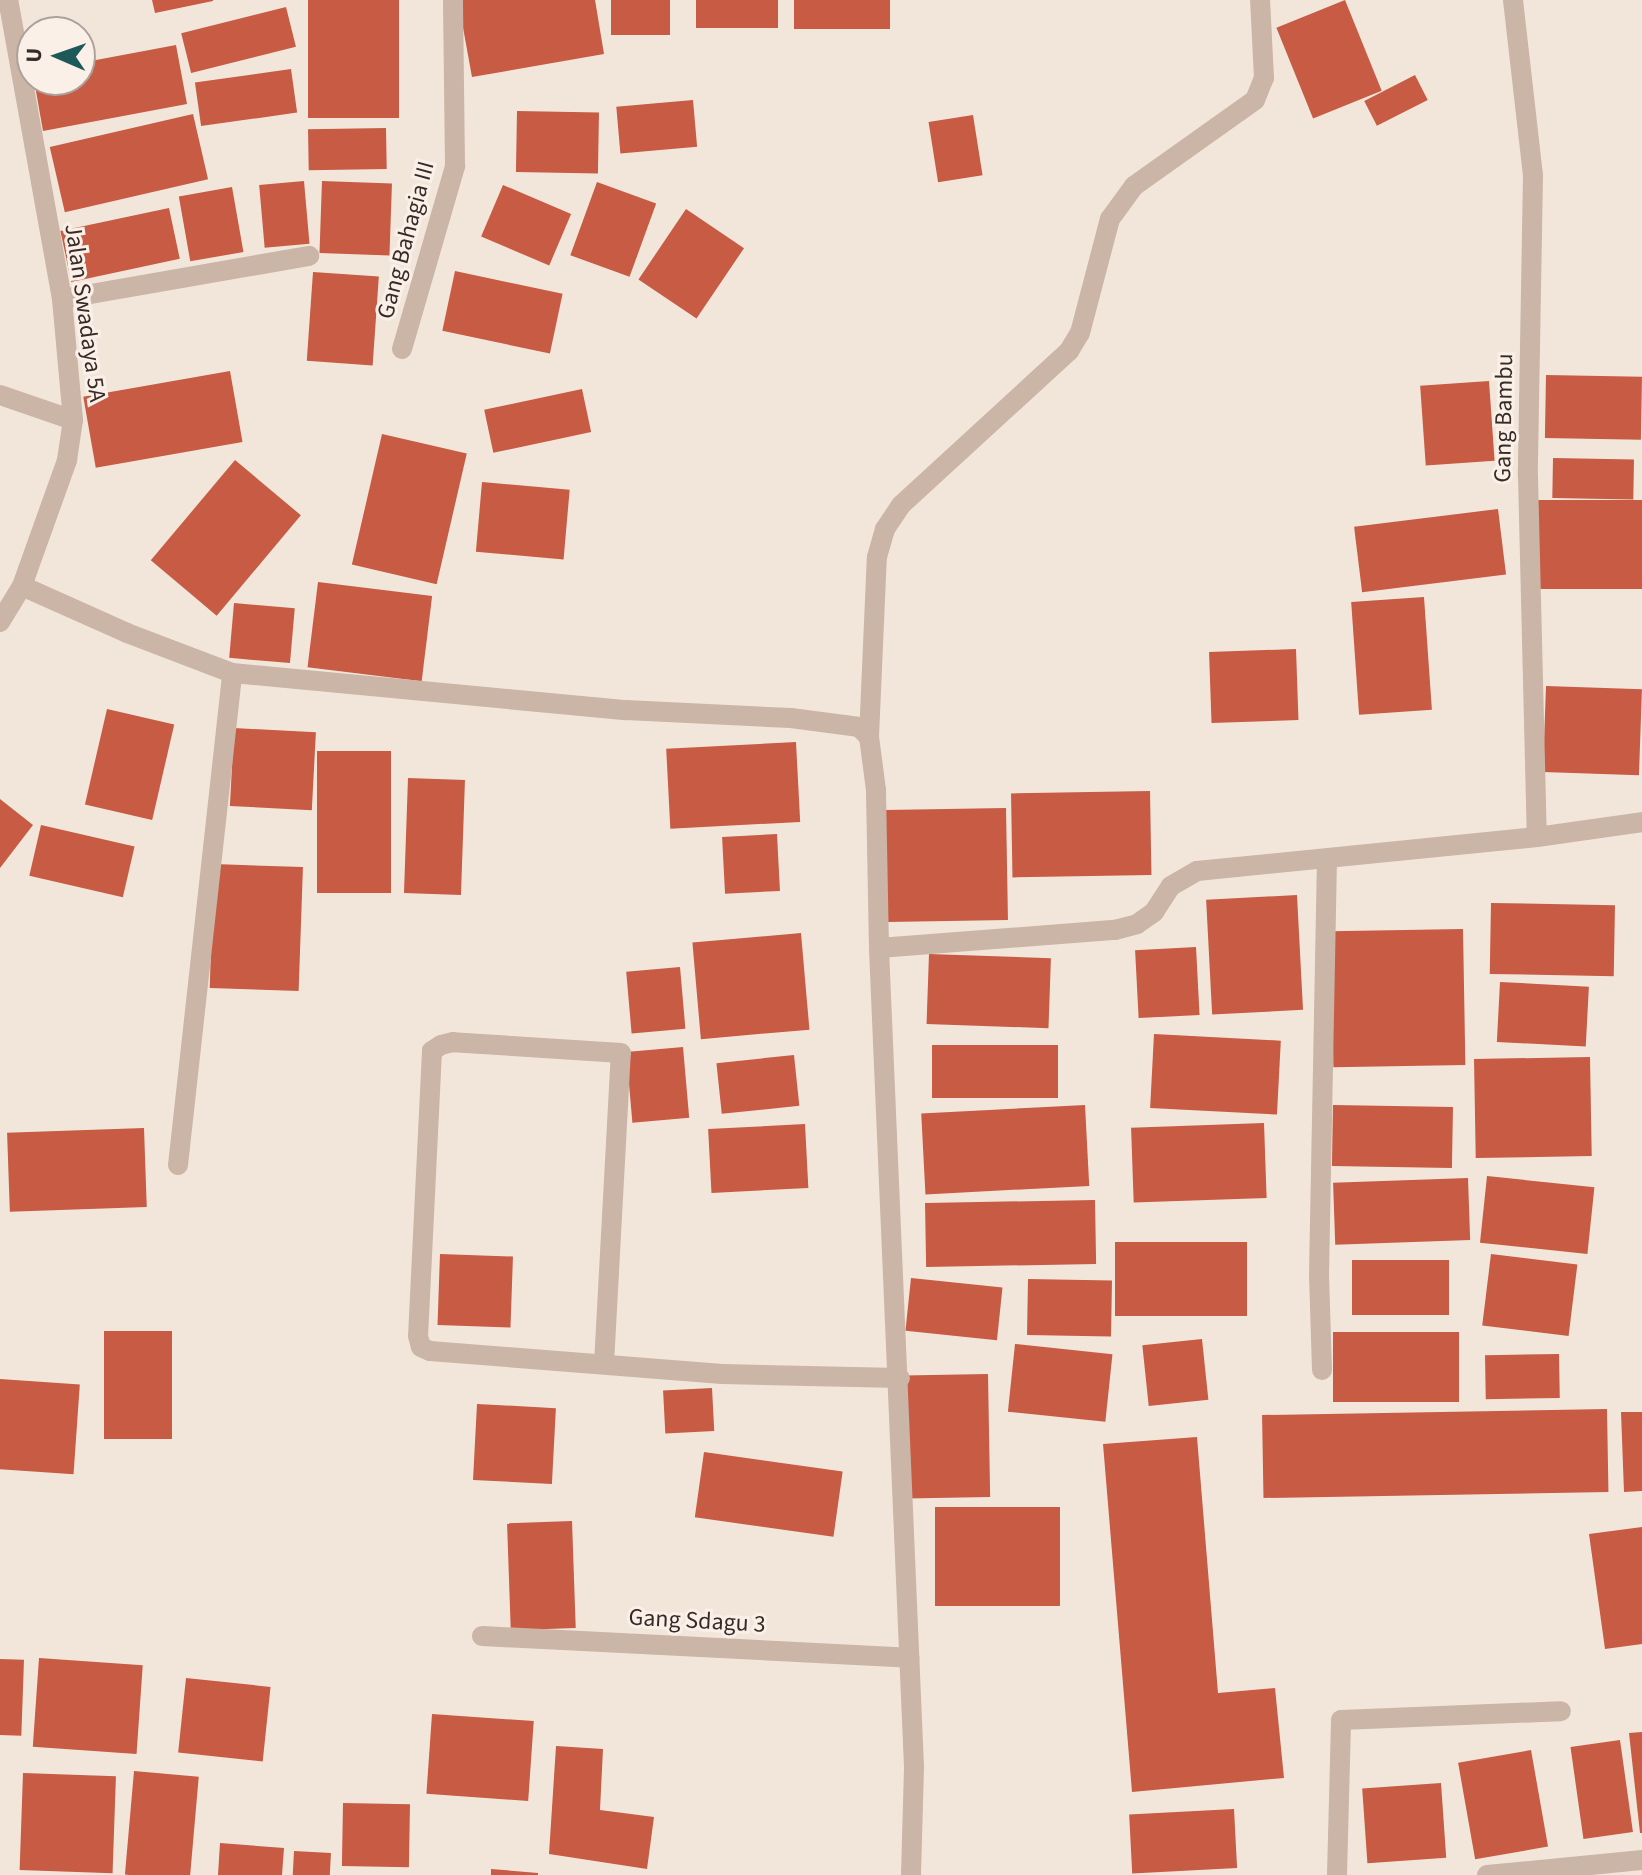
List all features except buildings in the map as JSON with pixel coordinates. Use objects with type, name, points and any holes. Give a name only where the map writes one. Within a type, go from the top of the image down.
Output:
[{"type":"street","name":"Jalan Swadaya 5A","points":[[0,622],[22,586],[67,460],[73,420],[62,299],[8,0]]},
{"type":"street","name":"Gang Bahagia III","points":[[402,349],[455,166],[453,0]]},
{"type":"street","points":[[911,1875],[914,1767],[900,1378],[879,948],[876,790],[869,737],[877,557],[885,529],[901,505],[1069,351],[1080,333],[1110,219],[1134,186],[1255,100],[1264,78],[1260,0]]},
{"type":"street","name":"Gang Bambu","points":[[1513,0],[1533,175],[1528,476],[1537,837]]},
{"type":"street","points":[[62,299],[309,256]]},
{"type":"street","points":[[0,395],[73,420]]},
{"type":"street","points":[[22,586],[127,633],[232,673],[626,710],[791,718],[859,727],[869,737]]},
{"type":"street","points":[[178,1165],[232,673]]},
{"type":"street","points":[[879,948],[1115,930],[1137,924],[1154,912],[1171,886],[1197,871],[1537,837],[1642,822]]},
{"type":"street","points":[[1322,1370],[1319,1275],[1327,859]]},
{"type":"street","points":[[604,1364],[621,1053],[453,1042],[441,1045],[432,1051],[418,1336],[421,1347],[604,1364],[769,1377],[900,1378]]},
{"type":"street","name":"Gang Sdagu 3","points":[[482,1636],[909,1658]]},
{"type":"street","points":[[1337,1875],[1341,1720],[1561,1711]]},
{"type":"street","points":[[1487,1875],[1642,1860]]}]
